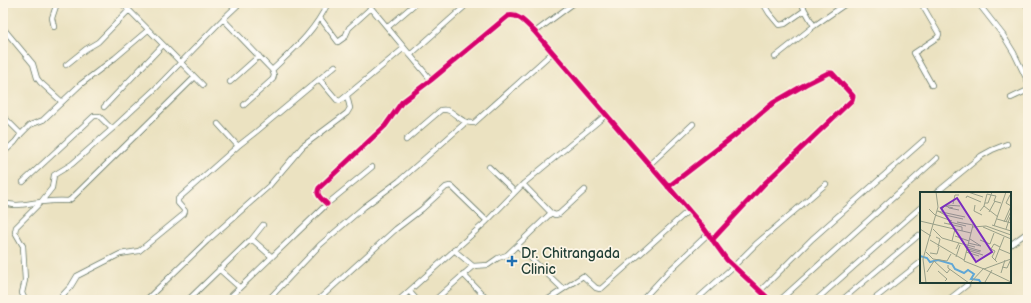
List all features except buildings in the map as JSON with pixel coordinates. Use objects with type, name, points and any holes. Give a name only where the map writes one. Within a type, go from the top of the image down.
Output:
[{"type":"street","points":[[54,27],[52,18],[57,3]]},
{"type":"street","points":[[121,3],[203,86]]},
{"type":"street","points":[[25,300],[22,293],[25,280],[23,246],[16,235],[15,230],[19,223],[41,202],[52,188],[54,175],[72,164],[112,129],[181,63],[240,3]]},
{"type":"street","points":[[272,70],[308,35],[320,19],[328,3]]},
{"type":"street","points":[[367,3],[431,80]]},
{"type":"street","points":[[388,27],[416,3]]},
{"type":"street","points":[[535,32],[574,3]]},
{"type":"street","points":[[763,3],[769,14],[780,24],[785,24],[805,10]]},
{"type":"street","points":[[801,3],[814,26]]},
{"type":"street","points":[[775,57],[814,26],[847,3]]},
{"type":"street","points":[[921,3],[939,34],[938,37],[914,54],[932,85]]},
{"type":"street","points":[[978,3],[1003,35],[1014,53],[1028,82]]},
{"type":"street","points":[[1025,3],[1028,7]]},
{"type":"street","points":[[410,55],[464,7]]},
{"type":"street","points":[[320,19],[338,42],[345,38],[349,28],[371,8]]},
{"type":"street","points":[[66,65],[86,49],[98,42],[129,10]]},
{"type":"street","points":[[327,204],[318,195],[319,188],[385,126],[402,102],[508,16],[515,16],[535,32],[553,52],[689,210],[727,260],[770,300]]},
{"type":"street","points":[[223,19],[272,70],[274,75],[273,79],[244,105]]},
{"type":"street","points":[[3,28],[33,64],[37,78],[40,82],[62,102]]},
{"type":"street","points":[[3,152],[15,142],[30,125],[43,120],[81,84],[148,30]]},
{"type":"street","points":[[104,107],[164,45]]},
{"type":"street","points":[[320,80],[337,100],[340,101],[404,48]]},
{"type":"street","points":[[406,140],[441,110],[447,109],[465,123],[474,123],[478,121],[553,52]]},
{"type":"street","points":[[230,82],[259,56]]},
{"type":"street","points":[[58,300],[71,286],[77,276],[120,254],[136,252],[146,246],[184,214],[184,210],[178,203],[178,199],[238,146],[320,80],[335,66]]},
{"type":"street","points":[[668,187],[734,136],[773,103],[791,91],[828,73],[832,73],[853,96],[852,100],[765,183],[712,240]]},
{"type":"street","points":[[3,202],[12,205],[25,205],[41,202],[68,201],[195,77]]},
{"type":"street","points":[[1011,98],[1028,90]]},
{"type":"street","points":[[146,300],[212,236],[269,186],[303,146],[347,113],[350,108],[347,96]]},
{"type":"street","points":[[399,300],[487,220],[523,184],[606,115]]},
{"type":"street","points":[[3,116],[21,134]]},
{"type":"street","points":[[23,182],[94,116],[99,116],[112,129]]},
{"type":"street","points":[[268,300],[320,245],[364,207],[399,181],[465,123]]},
{"type":"street","points":[[218,124],[238,146]]},
{"type":"street","points":[[649,165],[693,124]]},
{"type":"street","points":[[760,291],[812,239],[924,140]]},
{"type":"street","points":[[937,192],[981,156],[1007,144]]},
{"type":"street","points":[[780,300],[937,158]]},
{"type":"street","points":[[227,300],[327,204],[372,167]]},
{"type":"street","points":[[489,167],[515,192]]},
{"type":"street","points":[[523,184],[551,213],[555,215],[559,214],[585,190]]},
{"type":"street","points":[[696,300],[756,244],[826,184]]},
{"type":"street","points":[[318,300],[396,229],[422,209],[446,187],[452,187],[487,220]]},
{"type":"street","points":[[816,300],[920,207]]},
{"type":"street","points":[[550,299],[562,289],[583,276],[596,288],[602,288],[689,210]]},
{"type":"street","points":[[435,300],[473,266],[488,265],[498,258],[507,255],[551,213]]},
{"type":"street","points":[[188,300],[251,240],[263,225]]},
{"type":"street","points":[[1011,244],[1028,232]]},
{"type":"street","points":[[642,300],[708,234]]},
{"type":"street","points":[[842,300],[919,235]]},
{"type":"street","points":[[251,240],[272,257]]},
{"type":"street","points":[[518,246],[562,289]]},
{"type":"street","points":[[454,250],[473,266]]},
{"type":"street","points":[[873,300],[920,263]]},
{"type":"street","points":[[219,269],[239,287]]},
{"type":"street","points":[[463,274],[488,300]]},
{"type":"street","points":[[948,300],[967,285]]},
{"type":"street","points":[[409,291],[417,300]]},
{"type":"street","points":[[478,300],[484,295]]},
{"type":"cycle path","points":[[327,204],[318,195],[319,188],[385,126],[402,102],[508,16],[516,16],[535,32],[703,227],[727,260],[770,300]]},
{"type":"cycle path","points":[[668,187],[734,136],[773,103],[828,73],[832,73],[853,96],[852,100],[765,183],[712,240]]},
{"type":"place","name":"Dr. Chitrangada Clinic","points":[[512,261]]}]
